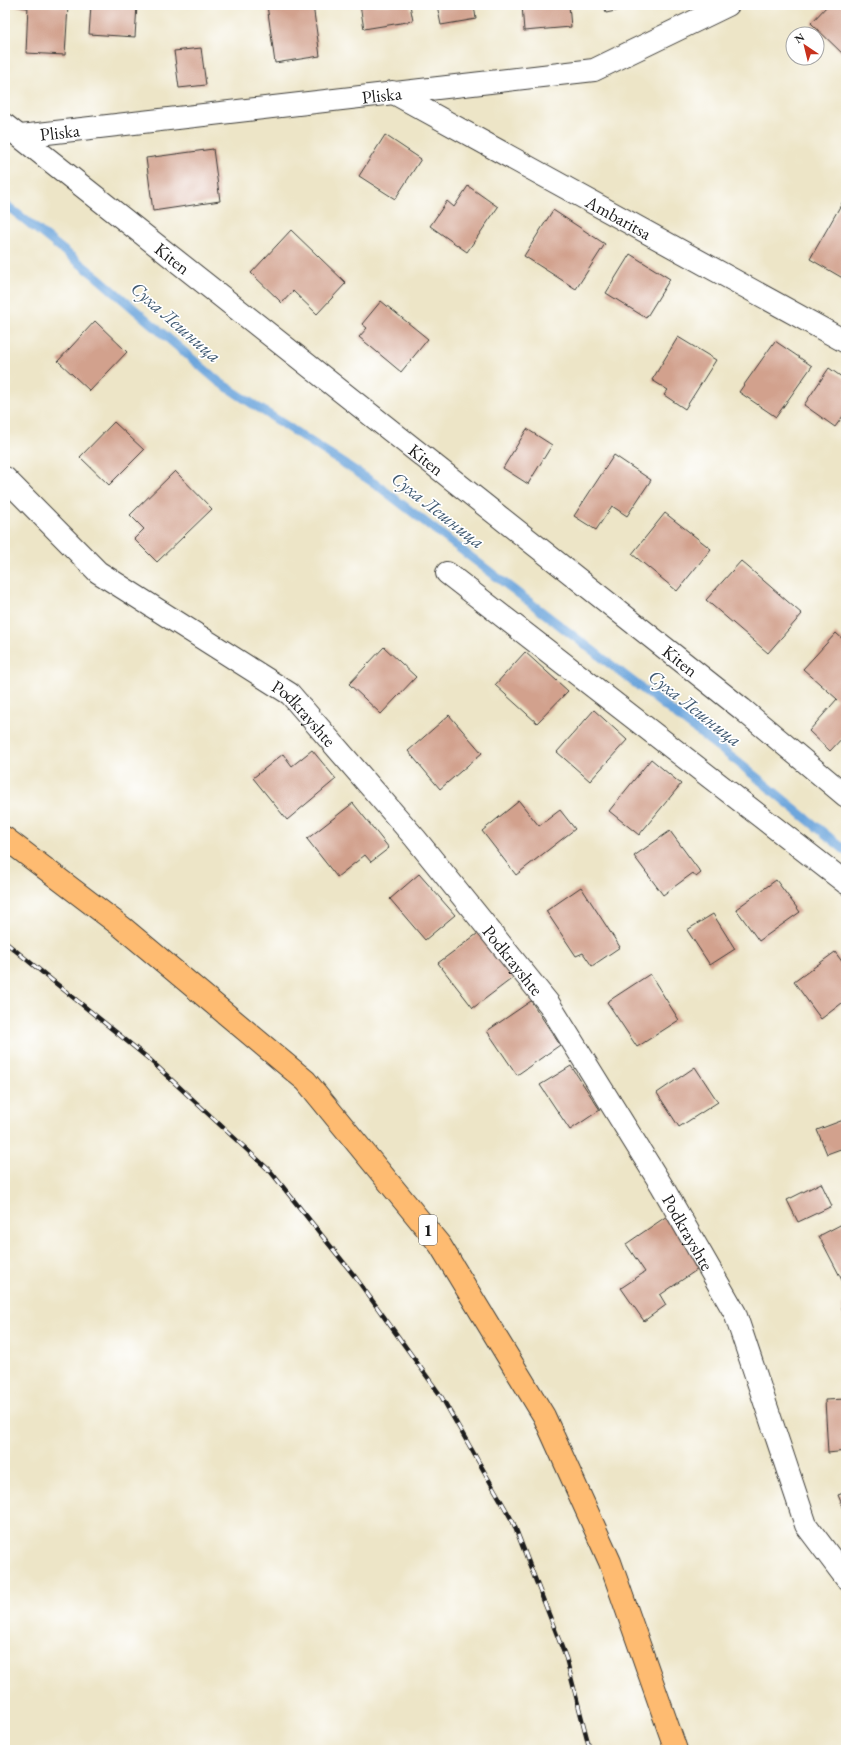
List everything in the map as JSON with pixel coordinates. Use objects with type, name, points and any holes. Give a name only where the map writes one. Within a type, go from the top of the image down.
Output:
[{"type":"highway","name":"1","points":[[5,838],[122,927],[306,1081],[440,1245],[544,1416],[610,1562],[676,1750]]},
{"type":"street","name":"Pliska","points":[[13,130],[594,70],[728,5]]},
{"type":"street","name":"Ambaritsa","points":[[392,92],[846,342]]},
{"type":"street","name":"Kiten","points":[[13,130],[742,709],[846,796]]},
{"type":"street","name":"Podkrayshte","points":[[5,478],[98,572],[290,694],[415,838],[549,1004],[662,1186],[735,1313],[806,1526],[846,1578]]},
{"type":"street","points":[[447,573],[846,883]]},
{"type":"building","points":[[8,5],[28,5],[27,8]]},
{"type":"building","points":[[28,5],[68,6],[65,55],[26,53]]},
{"type":"building","points":[[91,5],[137,5],[135,37],[89,34]]},
{"type":"building","points":[[267,5],[313,5],[320,56],[275,63]]},
{"type":"building","points":[[360,5],[410,5],[413,21],[364,29]]},
{"type":"building","points":[[437,5],[474,5],[476,19],[441,25]]},
{"type":"building","points":[[522,5],[569,5],[571,27],[524,31]]},
{"type":"building","points":[[604,5],[639,5],[639,6],[606,13]]},
{"type":"building","points":[[828,5],[846,5],[846,57],[825,37],[825,26],[814,26],[811,23]]},
{"type":"building","points":[[201,48],[206,85],[179,88],[174,51]]},
{"type":"building","points":[[385,135],[421,159],[395,199],[359,176]]},
{"type":"building","points":[[213,149],[220,201],[153,211],[146,158]]},
{"type":"building","points":[[468,186],[498,207],[467,252],[430,226],[447,201],[454,207]]},
{"type":"building","points":[[846,196],[846,280],[810,259]]},
{"type":"building","points":[[553,210],[605,244],[576,289],[524,256]]},
{"type":"building","points":[[291,230],[346,283],[317,314],[293,291],[282,303],[251,273]]},
{"type":"building","points":[[630,254],[670,279],[646,318],[606,293]]},
{"type":"building","points":[[381,301],[428,339],[401,372],[359,337],[367,328],[362,324]]},
{"type":"building","points":[[95,321],[127,352],[90,391],[58,361]]},
{"type":"building","points":[[678,337],[716,360],[685,409],[664,395],[668,390],[652,380]]},
{"type":"building","points":[[775,341],[812,366],[776,417],[739,392]]},
{"type":"building","points":[[829,368],[846,380],[846,412],[835,427],[804,405]]},
{"type":"building","points":[[114,422],[144,450],[109,485],[80,457]]},
{"type":"building","points":[[527,429],[552,445],[528,484],[503,468]]},
{"type":"building","points":[[614,455],[651,480],[627,516],[612,506],[596,530],[574,516]]},
{"type":"building","points":[[175,471],[212,509],[157,562],[134,539],[144,529],[130,515]]},
{"type":"building","points":[[665,513],[711,549],[677,591],[632,554]]},
{"type":"building","points":[[741,561],[802,614],[768,653],[706,600]]},
{"type":"building","points":[[836,633],[846,642],[846,734],[830,751],[809,731],[837,699],[803,669]]},
{"type":"building","points":[[384,647],[416,677],[381,714],[349,684]]},
{"type":"building","points":[[525,652],[568,691],[537,723],[495,685]]},
{"type":"building","points":[[594,710],[627,740],[590,781],[557,752]]},
{"type":"building","points":[[449,715],[482,753],[440,789],[408,751]]},
{"type":"building","points":[[312,750],[336,779],[287,820],[253,778],[283,754],[292,766]]},
{"type":"building","points":[[651,759],[681,784],[639,835],[609,811]]},
{"type":"building","points":[[519,801],[539,826],[560,810],[575,829],[516,875],[482,831]]},
{"type":"building","points":[[353,803],[389,848],[371,862],[365,855],[337,877],[307,839]]},
{"type":"building","points":[[670,831],[701,873],[696,877],[693,873],[663,895],[634,856]]},
{"type":"building","points":[[419,874],[455,915],[425,940],[390,899]]},
{"type":"building","points":[[776,880],[800,912],[759,941],[736,909]]},
{"type":"building","points":[[581,887],[620,947],[592,966],[583,953],[576,956],[546,911]]},
{"type":"building","points":[[713,914],[735,949],[710,965],[687,930]]},
{"type":"building","points":[[485,928],[514,977],[473,1008],[438,963]]},
{"type":"building","points":[[835,952],[846,967],[846,1000],[821,1019],[794,982]]},
{"type":"building","points":[[650,974],[679,1020],[637,1047],[607,1002]]},
{"type":"building","points":[[531,1001],[560,1045],[517,1075],[487,1031]]},
{"type":"building","points":[[571,1066],[600,1110],[570,1130],[540,1085]]},
{"type":"building","points":[[695,1067],[718,1102],[679,1127],[657,1093]]},
{"type":"building","points":[[846,1119],[846,1147],[827,1154],[817,1130]]},
{"type":"building","points":[[821,1183],[832,1206],[798,1222],[787,1200]]},
{"type":"building","points":[[667,1216],[701,1267],[660,1295],[666,1305],[644,1321],[621,1288],[645,1272],[626,1244]]},
{"type":"building","points":[[846,1222],[846,1283],[844,1284],[819,1236]]},
{"type":"building","points":[[842,1305],[846,1305],[846,1344],[845,1344]]},
{"type":"building","points":[[846,1399],[846,1451],[828,1453],[825,1400]]},
{"type":"building","points":[[846,1492],[846,1514],[838,1495]]},
{"type":"waterway","name":"Суха Лешница","points":[[5,204],[97,277],[219,382],[377,485],[739,763],[846,851]]},
{"type":"railway","points":[[5,942],[149,1059],[271,1172],[356,1278],[441,1396],[513,1522],[566,1658],[590,1750]]}]
